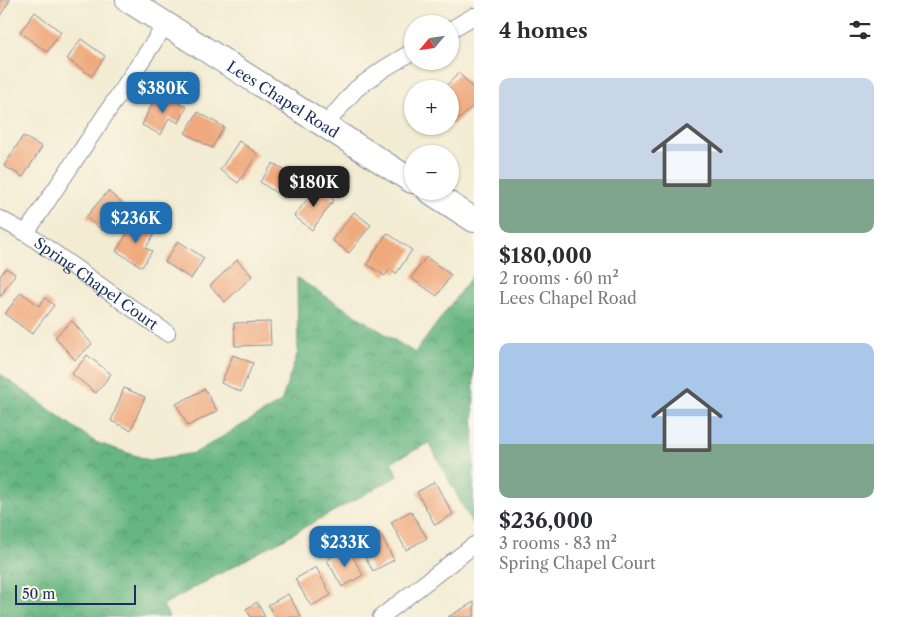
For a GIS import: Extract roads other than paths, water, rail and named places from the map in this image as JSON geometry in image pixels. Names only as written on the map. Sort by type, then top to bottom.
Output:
[{"type":"main road","name":"Lees Chapel Road","points":[[128,0],[404,176]]},
{"type":"main road","points":[[443,200],[474,220]]},
{"type":"street","points":[[459,25],[474,16]]},
{"type":"street","name":"Spring Chapel Court","points":[[26,233],[166,24]]},
{"type":"street","points":[[325,125],[356,89],[404,57]]},
{"type":"street","name":"Spring Chapel Court","points":[[0,218],[26,233],[167,333]]},
{"type":"street","points":[[382,617],[474,545]]}]
